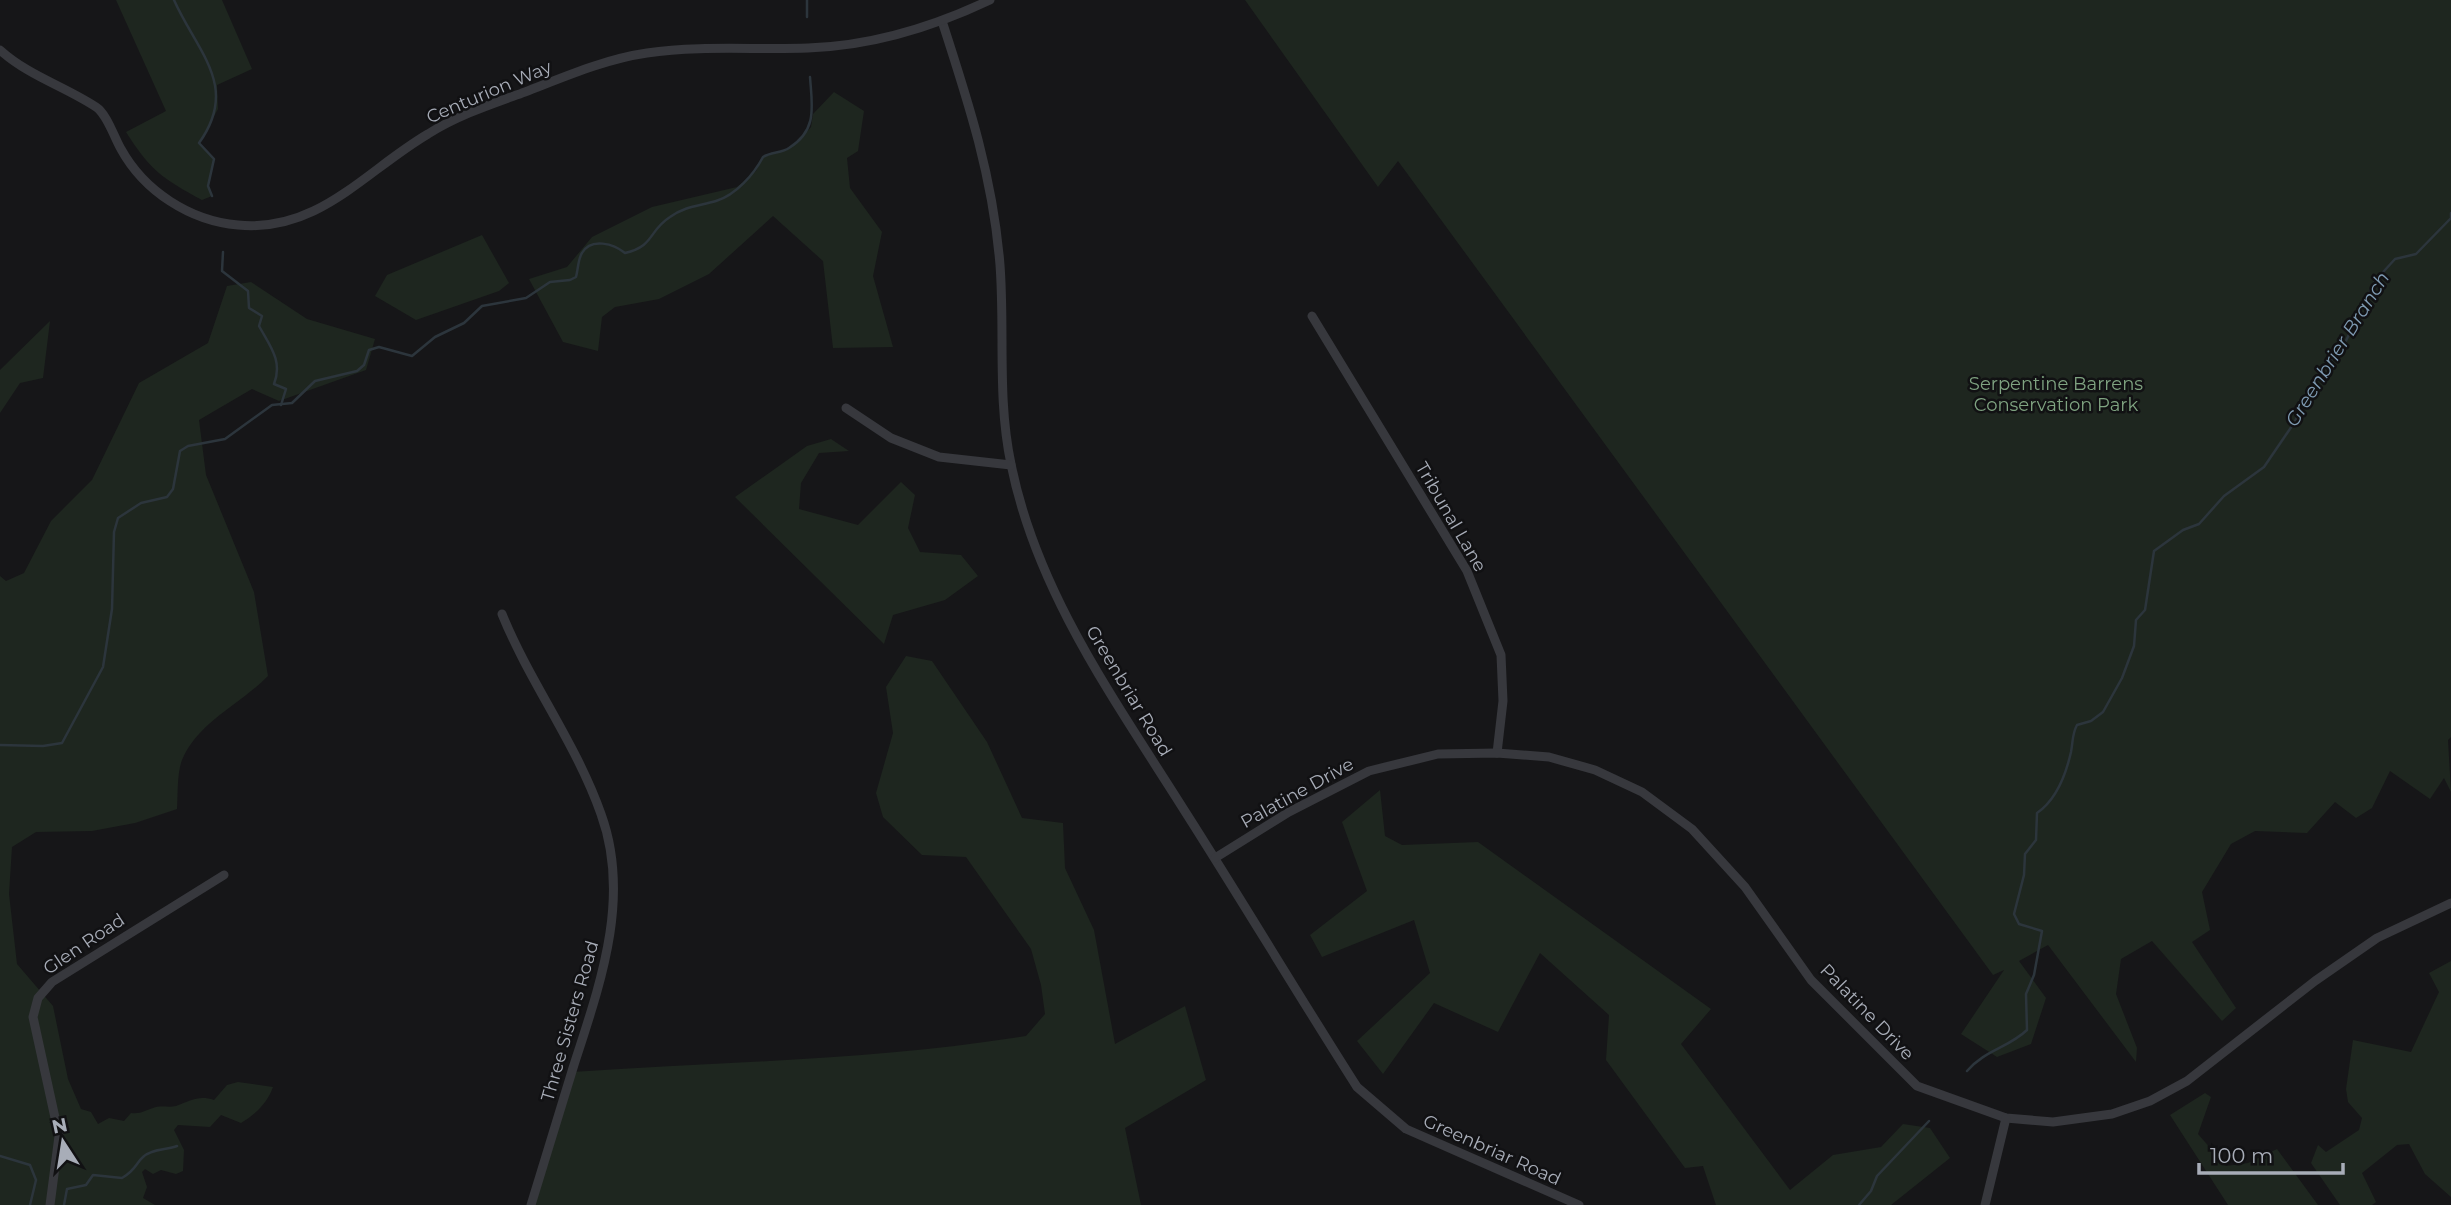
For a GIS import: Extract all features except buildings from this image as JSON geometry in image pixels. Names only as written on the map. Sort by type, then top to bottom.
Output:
[{"type":"street","name":"Centurion Way","points":[[0,50],[39,79],[98,108],[129,162],[159,194],[196,215],[218,222],[253,226],[289,221],[321,210],[432,131],[462,116],[597,65],[645,53],[679,50],[838,46],[870,41],[942,21],[990,0]]},
{"type":"street","name":"Greenbriar Road","points":[[942,21],[982,146],[991,190],[1000,269],[1003,408],[1011,465],[1051,588],[1099,675],[1357,1087],[1406,1129],[1579,1205]]},
{"type":"street","name":"Tribunal Lane","points":[[1312,316],[1467,571],[1501,655],[1503,701],[1497,753]]},
{"type":"street","points":[[846,408],[891,438],[939,457],[1011,465]]},
{"type":"street","name":"Three Sisters Road","points":[[502,614],[512,639],[581,762],[595,797],[603,818],[614,903],[603,973],[531,1205]]},
{"type":"street","name":"Palatine Drive","points":[[1215,858],[1289,812],[1368,771],[1449,752],[1549,757],[1595,770],[1642,792],[1692,829],[1745,887],[1811,980],[1917,1086],[2006,1118],[2053,1122],[2112,1114],[2150,1101],[2187,1081],[2315,981],[2377,938],[2451,903]]},
{"type":"street","name":"Glen Road","points":[[50,1205],[59,1136],[33,1017],[38,998],[66,971],[224,875]]},
{"type":"street","points":[[1985,1205],[2006,1118]]},
{"type":"green space","points":[[116,0],[222,0],[252,69],[217,85],[218,109],[199,143],[214,159],[208,186],[212,196],[202,200],[167,179],[150,165],[126,132],[166,111]]},
{"type":"green space","name":"Serpentine Barrens Conservation Park","points":[[1245,0],[2451,0],[2451,737],[2448,740],[2451,792],[2444,778],[2430,799],[2390,771],[2372,808],[2356,818],[2335,802],[2307,833],[2255,831],[2231,844],[2202,892],[2210,930],[2192,942],[2236,1008],[2222,1021],[2152,941],[2121,959],[2116,994],[2137,1048],[2136,1062],[2048,945],[2019,961],[2046,998],[2031,1044],[1997,1057],[1961,1034],[2004,970],[1993,975],[1398,161],[1378,187]]},
{"type":"green space","points":[[834,92],[864,111],[858,151],[847,158],[850,188],[882,232],[873,276],[893,347],[833,348],[823,261],[773,216],[709,274],[659,299],[615,307],[602,317],[598,351],[563,342],[529,279],[567,267],[592,237],[652,207],[737,187],[756,171],[763,157],[787,150],[798,141],[811,127],[813,114]]},
{"type":"green space","points":[[482,235],[509,283],[499,291],[416,320],[375,296],[387,275]]},
{"type":"green space","points":[[251,282],[307,319],[375,339],[366,370],[279,401],[252,389],[199,420],[206,475],[254,592],[268,676],[209,724],[189,747],[179,771],[177,809],[135,823],[92,831],[36,832],[12,847],[9,894],[17,964],[53,1006],[68,1079],[81,1109],[91,1112],[98,1124],[109,1118],[124,1121],[131,1113],[176,1106],[199,1098],[214,1100],[227,1085],[238,1082],[273,1087],[260,1108],[241,1123],[221,1115],[210,1127],[178,1125],[174,1130],[184,1150],[183,1171],[176,1174],[161,1170],[153,1174],[145,1169],[142,1172],[147,1187],[143,1198],[155,1205],[0,1205],[0,576],[6,581],[24,573],[51,521],[92,480],[139,383],[208,343],[227,286]]},
{"type":"green space","points":[[50,321],[43,378],[20,383],[0,413],[0,370]]},
{"type":"green space","points":[[831,439],[849,451],[819,453],[801,483],[799,509],[858,525],[901,482],[915,495],[908,528],[920,552],[961,555],[978,576],[945,600],[893,615],[884,644],[735,497],[807,446]]},
{"type":"green space","points":[[906,656],[932,661],[987,742],[1022,818],[1063,823],[1065,868],[1094,930],[1115,1044],[1185,1006],[1206,1080],[1125,1128],[1141,1205],[531,1205],[572,1072],[857,1055],[970,1044],[1026,1036],[1045,1014],[1041,985],[1031,949],[966,857],[922,855],[883,817],[876,793],[893,733],[886,687]]},
{"type":"green space","points":[[1380,790],[1385,836],[1402,845],[1478,842],[1711,1009],[1681,1044],[1790,1190],[1833,1155],[1881,1147],[1903,1124],[1930,1128],[1950,1158],[1891,1205],[1716,1205],[1703,1166],[1685,1168],[1606,1060],[1609,1015],[1540,953],[1498,1032],[1434,1003],[1383,1074],[1357,1041],[1430,973],[1414,920],[1322,957],[1310,935],[1367,891],[1342,822]]},
{"type":"green space","points":[[2451,961],[2451,1197],[2425,1174],[2409,1144],[2397,1145],[2362,1173],[2376,1202],[2372,1205],[2340,1205],[2311,1163],[2318,1145],[2326,1152],[2359,1130],[2362,1118],[2348,1102],[2346,1089],[2353,1040],[2411,1052],[2439,992],[2429,973]]},
{"type":"green space","points":[[2205,1093],[2211,1097],[2198,1134],[2226,1166],[2248,1163],[2277,1149],[2318,1205],[2228,1205],[2170,1115]]},
{"type":"waterway","points":[[174,0],[203,53],[215,86],[216,104],[211,123],[199,143],[214,159],[208,186],[212,196]]},
{"type":"waterway","points":[[807,0],[807,17]]},
{"type":"waterway","points":[[0,745],[43,746],[62,743],[103,667],[112,609],[114,532],[118,518],[141,503],[167,497],[173,489],[180,451],[188,446],[225,439],[272,405],[292,403],[315,381],[357,371],[364,365],[369,350],[379,347],[412,356],[435,337],[464,323],[482,306],[526,298],[550,282],[576,277],[581,255],[591,245],[609,245],[625,253],[635,250],[647,242],[663,222],[676,213],[731,194],[749,177],[763,157],[786,150],[805,133],[811,117],[810,77]]},
{"type":"waterway","name":"Greenbrier Branch","points":[[1967,1071],[1981,1058],[2027,1030],[2026,994],[2034,975],[2042,931],[2019,924],[2014,914],[2024,875],[2025,854],[2036,840],[2037,813],[2050,801],[2063,778],[2077,725],[2091,721],[2103,712],[2122,678],[2134,646],[2136,620],[2145,610],[2154,551],[2183,530],[2199,524],[2224,496],[2264,467],[2294,423],[2322,369],[2342,349],[2375,281],[2395,259],[2416,254],[2451,218],[2451,213]]},
{"type":"waterway","points":[[223,252],[222,271],[248,291],[249,308],[262,316],[259,326],[276,361],[274,384],[286,389],[281,405]]},
{"type":"waterway","name":"Greenbrier Branch","points":[[1859,1205],[1871,1191],[1877,1176],[1929,1121]]},
{"type":"waterway","points":[[64,1205],[67,1189],[86,1185],[93,1175],[122,1178],[146,1154],[177,1146]]},
{"type":"waterway","points":[[0,1156],[30,1165],[36,1180],[30,1205]]}]
